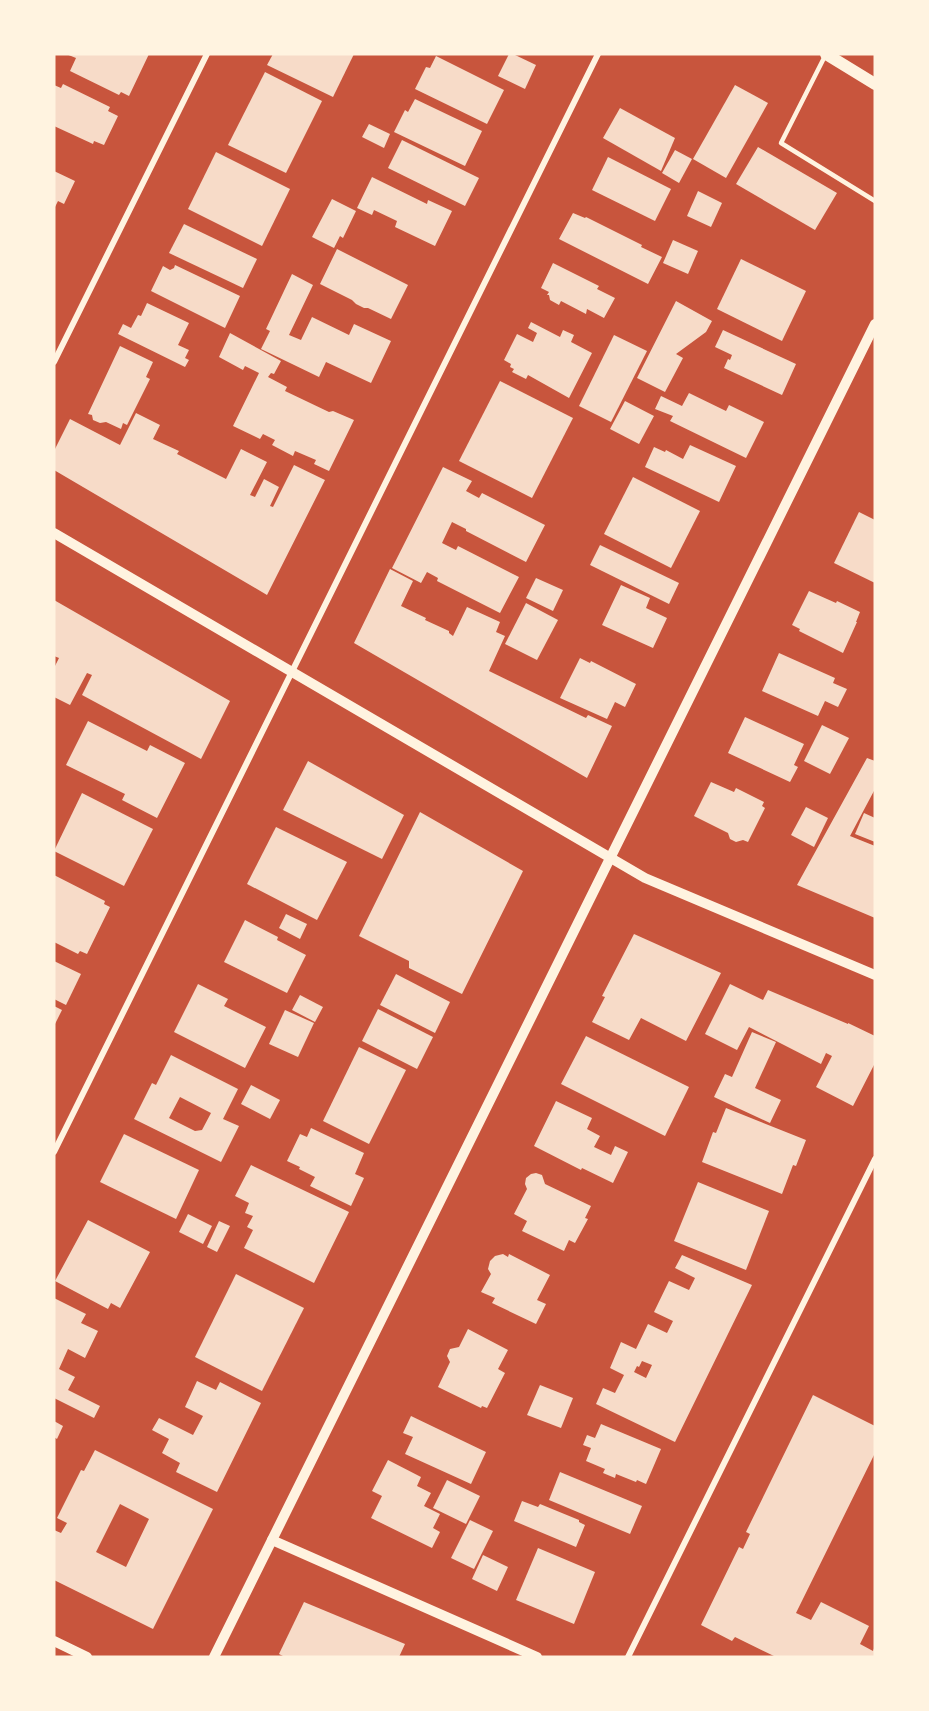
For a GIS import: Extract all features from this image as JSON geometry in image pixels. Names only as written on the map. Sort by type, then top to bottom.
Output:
[{"type":"main road","points":[[826,54],[875,84]]},
{"type":"street","points":[[54,362],[207,54]]},
{"type":"street","points":[[54,1152],[598,54]]},
{"type":"street","points":[[214,1657],[875,324]]},
{"type":"street","points":[[54,533],[645,878],[875,975]]},
{"type":"street","points":[[628,1657],[875,1159]]},
{"type":"street","points":[[272,1540],[537,1657]]},
{"type":"street","points":[[54,1641],[87,1657]]},
{"type":"lane","points":[[826,54],[781,144],[875,201]]},
{"type":"building","points":[[66,54],[149,54],[129,96],[121,92],[119,95],[70,71],[76,58]]},
{"type":"building","points":[[273,54],[354,54],[333,97],[267,65]]},
{"type":"building","points":[[509,54],[536,65],[525,89],[498,76]]},
{"type":"building","points":[[436,56],[504,90],[487,124],[415,89],[426,67],[430,68]]},
{"type":"building","points":[[265,72],[322,101],[286,173],[228,145]]},
{"type":"building","points":[[63,84],[110,107],[108,111],[118,116],[104,145],[94,141],[93,144],[54,126],[54,85],[61,88]]},
{"type":"building","points":[[735,85],[768,103],[726,178],[693,159]]},
{"type":"building","points":[[415,99],[482,131],[465,166],[394,132],[405,110],[408,112]]},
{"type":"building","points":[[620,108],[675,138],[661,171],[603,138]]},
{"type":"building","points":[[369,124],[390,134],[384,148],[362,137]]},
{"type":"building","points":[[402,140],[479,178],[465,206],[388,168]]},
{"type":"building","points":[[758,147],[837,193],[815,230],[736,184]]},
{"type":"building","points":[[675,150],[692,159],[679,183],[662,173]]},
{"type":"building","points":[[216,152],[290,189],[262,246],[188,209]]},
{"type":"building","points":[[608,157],[671,189],[655,221],[592,190]]},
{"type":"building","points":[[54,171],[75,181],[64,204],[58,201],[54,209]]},
{"type":"building","points":[[372,177],[427,204],[428,200],[452,211],[435,246],[395,227],[397,221],[374,210],[372,215],[357,208]]},
{"type":"building","points":[[698,191],[722,203],[711,227],[687,216]]},
{"type":"building","points":[[332,199],[356,211],[343,238],[340,236],[334,248],[312,237]]},
{"type":"building","points":[[573,213],[586,217],[662,257],[648,284],[559,239]]},
{"type":"building","points":[[184,224],[257,259],[243,288],[169,253]]},
{"type":"building","points":[[673,240],[698,251],[688,274],[663,263]]},
{"type":"building","points":[[337,249],[408,285],[391,319],[364,308],[320,284]]},
{"type":"building","points":[[741,259],[806,291],[782,341],[717,309]]},
{"type":"building","points":[[553,263],[599,286],[597,289],[615,298],[604,318],[587,309],[586,314],[561,301],[559,305],[550,300],[547,295],[549,292],[541,288]]},
{"type":"building","points":[[175,265],[240,296],[225,328],[151,291],[163,266],[170,270]]},
{"type":"building","points":[[292,274],[313,285],[289,335],[301,340],[312,317],[349,335],[354,324],[391,341],[371,383],[326,362],[319,377],[261,349],[270,331],[266,329]]},
{"type":"building","points":[[676,301],[712,321],[706,332],[676,354],[683,358],[665,392],[637,378]]},
{"type":"building","points":[[147,303],[189,323],[178,345],[189,350],[185,358],[189,360],[185,367],[118,334],[123,324],[131,328],[138,315],[141,316]]},
{"type":"building","points":[[531,322],[560,337],[563,330],[574,335],[571,342],[592,353],[569,398],[528,375],[526,379],[512,372],[514,369],[510,367],[511,364],[504,360],[517,334],[533,342],[537,333],[528,328]]},
{"type":"building","points":[[723,330],[796,364],[782,395],[724,368],[732,355],[715,347]]},
{"type":"building","points":[[230,333],[281,361],[274,374],[271,373],[268,377],[287,387],[285,391],[329,412],[333,411],[354,420],[329,471],[314,464],[316,460],[295,451],[293,456],[272,445],[275,440],[263,434],[260,439],[233,426],[259,373],[245,366],[243,370],[219,357]]},
{"type":"building","points":[[614,335],[647,351],[611,422],[579,406]]},
{"type":"building","points":[[120,346],[153,362],[146,377],[150,379],[127,425],[123,423],[121,429],[106,422],[100,423],[93,420],[92,415],[88,414]]},
{"type":"building","points":[[500,381],[573,418],[532,498],[459,461]]},
{"type":"building","points":[[689,393],[726,411],[729,405],[764,422],[746,458],[670,421],[673,416],[655,409],[661,396],[682,406]]},
{"type":"building","points":[[625,401],[654,416],[639,444],[610,429]]},
{"type":"building","points":[[136,413],[160,425],[153,439],[179,451],[177,454],[226,479],[241,449],[267,462],[250,495],[255,497],[264,479],[279,487],[270,506],[273,507],[294,465],[325,480],[267,595],[54,470],[54,451],[70,419],[120,445]]},
{"type":"building","points":[[690,445],[736,466],[719,502],[645,467],[654,447],[665,452],[666,450],[683,459]]},
{"type":"building","points":[[443,467],[472,481],[466,491],[479,498],[482,493],[545,525],[526,562],[452,522],[442,543],[456,550],[458,546],[519,577],[500,613],[437,581],[438,578],[427,572],[421,583],[392,568]]},
{"type":"building","points":[[633,477],[700,511],[671,568],[604,534]]},
{"type":"building","points":[[859,512],[875,520],[875,583],[834,563]]},
{"type":"building","points":[[600,545],[679,583],[669,604],[590,565]]},
{"type":"building","points":[[390,569],[413,581],[401,606],[449,631],[453,636],[467,607],[500,622],[496,632],[505,636],[489,671],[586,718],[588,715],[612,726],[587,778],[354,643]]},
{"type":"building","points":[[536,578],[563,590],[553,611],[526,598]]},
{"type":"building","points":[[621,585],[650,598],[646,608],[667,618],[653,648],[602,625]]},
{"type":"building","points":[[809,591],[860,612],[843,653],[799,631],[800,629],[792,625]]},
{"type":"building","points":[[54,600],[230,701],[201,759],[82,695],[92,675],[87,673],[70,705],[54,697],[54,668],[59,658],[54,656]]},
{"type":"building","points":[[526,603],[558,620],[537,660],[505,644]]},
{"type":"building","points":[[779,653],[835,678],[833,683],[847,689],[838,707],[825,701],[818,716],[762,691]]},
{"type":"building","points":[[580,658],[590,663],[591,661],[636,684],[625,707],[615,702],[607,719],[560,698]]},
{"type":"building","points":[[745,717],[804,744],[794,765],[798,767],[790,782],[728,753]]},
{"type":"building","points":[[88,721],[147,751],[150,745],[185,763],[157,818],[122,800],[125,794],[66,765]]},
{"type":"building","points":[[822,725],[849,738],[830,774],[804,761]]},
{"type":"building","points":[[867,758],[875,761],[875,789],[850,836],[875,846],[875,918],[797,885]]},
{"type":"building","points":[[308,761],[404,815],[382,859],[283,810]]},
{"type":"building","points":[[711,782],[734,792],[736,788],[764,802],[762,806],[765,808],[748,842],[743,840],[736,842],[730,839],[728,833],[694,816]]},
{"type":"building","points":[[82,793],[153,829],[124,886],[54,851]]},
{"type":"building","points":[[806,807],[828,818],[814,847],[791,835]]},
{"type":"building","points":[[420,812],[523,871],[462,994],[409,968],[409,961],[359,936]]},
{"type":"building","points":[[864,813],[875,818],[875,842],[855,834]]},
{"type":"building","points":[[276,827],[347,862],[317,920],[247,884]]},
{"type":"building","points":[[54,875],[105,901],[104,904],[110,907],[87,954],[80,951],[78,954],[54,942]]},
{"type":"building","points":[[286,914],[307,924],[300,939],[279,928]]},
{"type":"building","points":[[245,920],[306,955],[287,993],[224,962]]},
{"type":"building","points":[[634,934],[721,973],[686,1041],[641,1018],[629,1040],[592,1022],[605,997],[602,996]]},
{"type":"building","points":[[54,961],[81,974],[66,1005],[54,999]]},
{"type":"building","points":[[396,974],[450,1002],[435,1033],[380,1005]]},
{"type":"building","points":[[198,984],[228,999],[224,1006],[266,1027],[245,1068],[174,1032]]},
{"type":"building","points":[[730,984],[763,1000],[768,990],[875,1036],[875,1063],[853,1106],[816,1087],[832,1056],[826,1053],[821,1064],[749,1027],[737,1050],[705,1034]]},
{"type":"building","points":[[300,995],[323,1007],[315,1022],[292,1010]]},
{"type":"building","points":[[54,1006],[62,1010],[54,1026]]},
{"type":"building","points":[[378,1009],[433,1037],[417,1069],[362,1041]]},
{"type":"building","points":[[285,1010],[314,1023],[298,1057],[269,1044]]},
{"type":"building","points":[[752,1032],[776,1042],[755,1088],[781,1100],[770,1123],[714,1097],[725,1074],[732,1077]]},
{"type":"building","points":[[586,1036],[689,1087],[665,1136],[561,1084]]},
{"type":"building","points":[[359,1047],[406,1070],[369,1144],[323,1121]]},
{"type":"building","points":[[171,1055],[238,1089],[223,1119],[239,1126],[221,1162],[134,1119],[152,1083],[156,1085]],"holes":[[[180,1097],[211,1113],[202,1130],[195,1131],[169,1118]]]},
{"type":"building","points":[[251,1085],[280,1100],[270,1119],[241,1104]]},
{"type":"building","points":[[556,1101],[592,1118],[587,1129],[600,1136],[594,1147],[611,1155],[615,1146],[628,1152],[613,1183],[534,1146]]},
{"type":"building","points":[[726,1108],[806,1140],[782,1194],[702,1162],[713,1132],[716,1133]]},
{"type":"building","points":[[311,1128],[364,1153],[355,1174],[364,1178],[351,1206],[310,1186],[315,1177],[287,1161],[300,1134],[307,1137]]},
{"type":"building","points":[[124,1134],[199,1170],[176,1219],[100,1182]]},
{"type":"building","points":[[251,1165],[349,1212],[314,1283],[244,1248],[253,1230],[247,1227],[253,1216],[245,1213],[249,1203],[235,1196]]},
{"type":"building","points":[[536,1173],[542,1175],[545,1184],[591,1206],[585,1218],[588,1219],[575,1243],[569,1240],[564,1251],[522,1231],[527,1221],[514,1214],[527,1189],[526,1178]]},
{"type":"building","points":[[698,1182],[769,1211],[746,1270],[674,1241]]},
{"type":"building","points":[[188,1214],[212,1226],[203,1244],[179,1232]]},
{"type":"building","points":[[88,1220],[150,1252],[120,1308],[111,1303],[108,1309],[55,1281]]},
{"type":"building","points":[[219,1221],[230,1226],[217,1252],[207,1247]]},
{"type":"building","points":[[503,1254],[508,1257],[509,1254],[550,1275],[537,1300],[546,1304],[536,1324],[492,1303],[495,1298],[481,1292],[491,1274],[488,1269],[490,1261],[495,1256]]},
{"type":"building","points":[[682,1255],[752,1285],[675,1442],[596,1404],[603,1388],[615,1393],[624,1375],[610,1368],[621,1342],[636,1349],[648,1324],[667,1333],[673,1321],[654,1312],[669,1281],[689,1290],[695,1278],[675,1268]],"holes":[[[642,1361],[652,1365],[646,1378],[634,1372]]]},
{"type":"building","points":[[236,1274],[304,1308],[262,1391],[195,1357]]},
{"type":"building","points":[[54,1298],[86,1314],[81,1323],[98,1331],[85,1358],[68,1349],[59,1369],[75,1377],[68,1390],[100,1406],[94,1418],[54,1398]]},
{"type":"building","points":[[468,1329],[508,1350],[498,1369],[505,1373],[487,1408],[482,1406],[481,1408],[438,1387],[450,1362],[447,1356],[450,1349],[459,1347]]},
{"type":"building","points":[[197,1381],[216,1390],[220,1382],[261,1403],[217,1492],[176,1472],[180,1463],[162,1453],[169,1439],[152,1430],[159,1418],[193,1435],[203,1416],[185,1407]]},
{"type":"building","points":[[540,1385],[573,1398],[561,1428],[527,1415]]},
{"type":"building","points":[[813,1395],[875,1426],[875,1453],[796,1613],[811,1620],[821,1602],[869,1626],[860,1644],[873,1651],[875,1646],[875,1657],[776,1657],[735,1637],[732,1641],[701,1625],[739,1547],[743,1549],[750,1534],[746,1532]]},
{"type":"building","points":[[411,1416],[486,1452],[471,1484],[405,1454],[413,1437],[403,1433]]},
{"type":"building","points":[[54,1421],[63,1426],[57,1439],[54,1437]]},
{"type":"building","points":[[601,1424],[661,1449],[646,1484],[616,1474],[615,1478],[603,1473],[605,1469],[586,1461],[591,1448],[583,1445],[587,1435],[595,1438]]},
{"type":"building","points":[[95,1450],[213,1509],[153,1629],[54,1580],[54,1530],[61,1533],[67,1523],[57,1518],[81,1470],[84,1471]],"holes":[[[120,1504],[149,1519],[126,1567],[96,1552]]]},
{"type":"building","points":[[388,1460],[421,1477],[417,1486],[431,1493],[424,1506],[440,1514],[433,1528],[440,1532],[432,1548],[371,1518],[382,1496],[372,1491]]},
{"type":"building","points":[[560,1472],[642,1506],[630,1534],[549,1500]]},
{"type":"building","points":[[447,1480],[480,1496],[466,1524],[433,1508]]},
{"type":"building","points":[[522,1501],[538,1507],[540,1504],[579,1520],[585,1525],[576,1547],[514,1521]]},
{"type":"building","points":[[470,1520],[493,1531],[474,1569],[451,1558]]},
{"type":"building","points":[[538,1548],[595,1572],[574,1624],[516,1600]]},
{"type":"building","points":[[483,1555],[508,1567],[497,1591],[472,1579]]},
{"type":"building","points":[[304,1602],[405,1644],[399,1657],[285,1657],[279,1654]]}]
